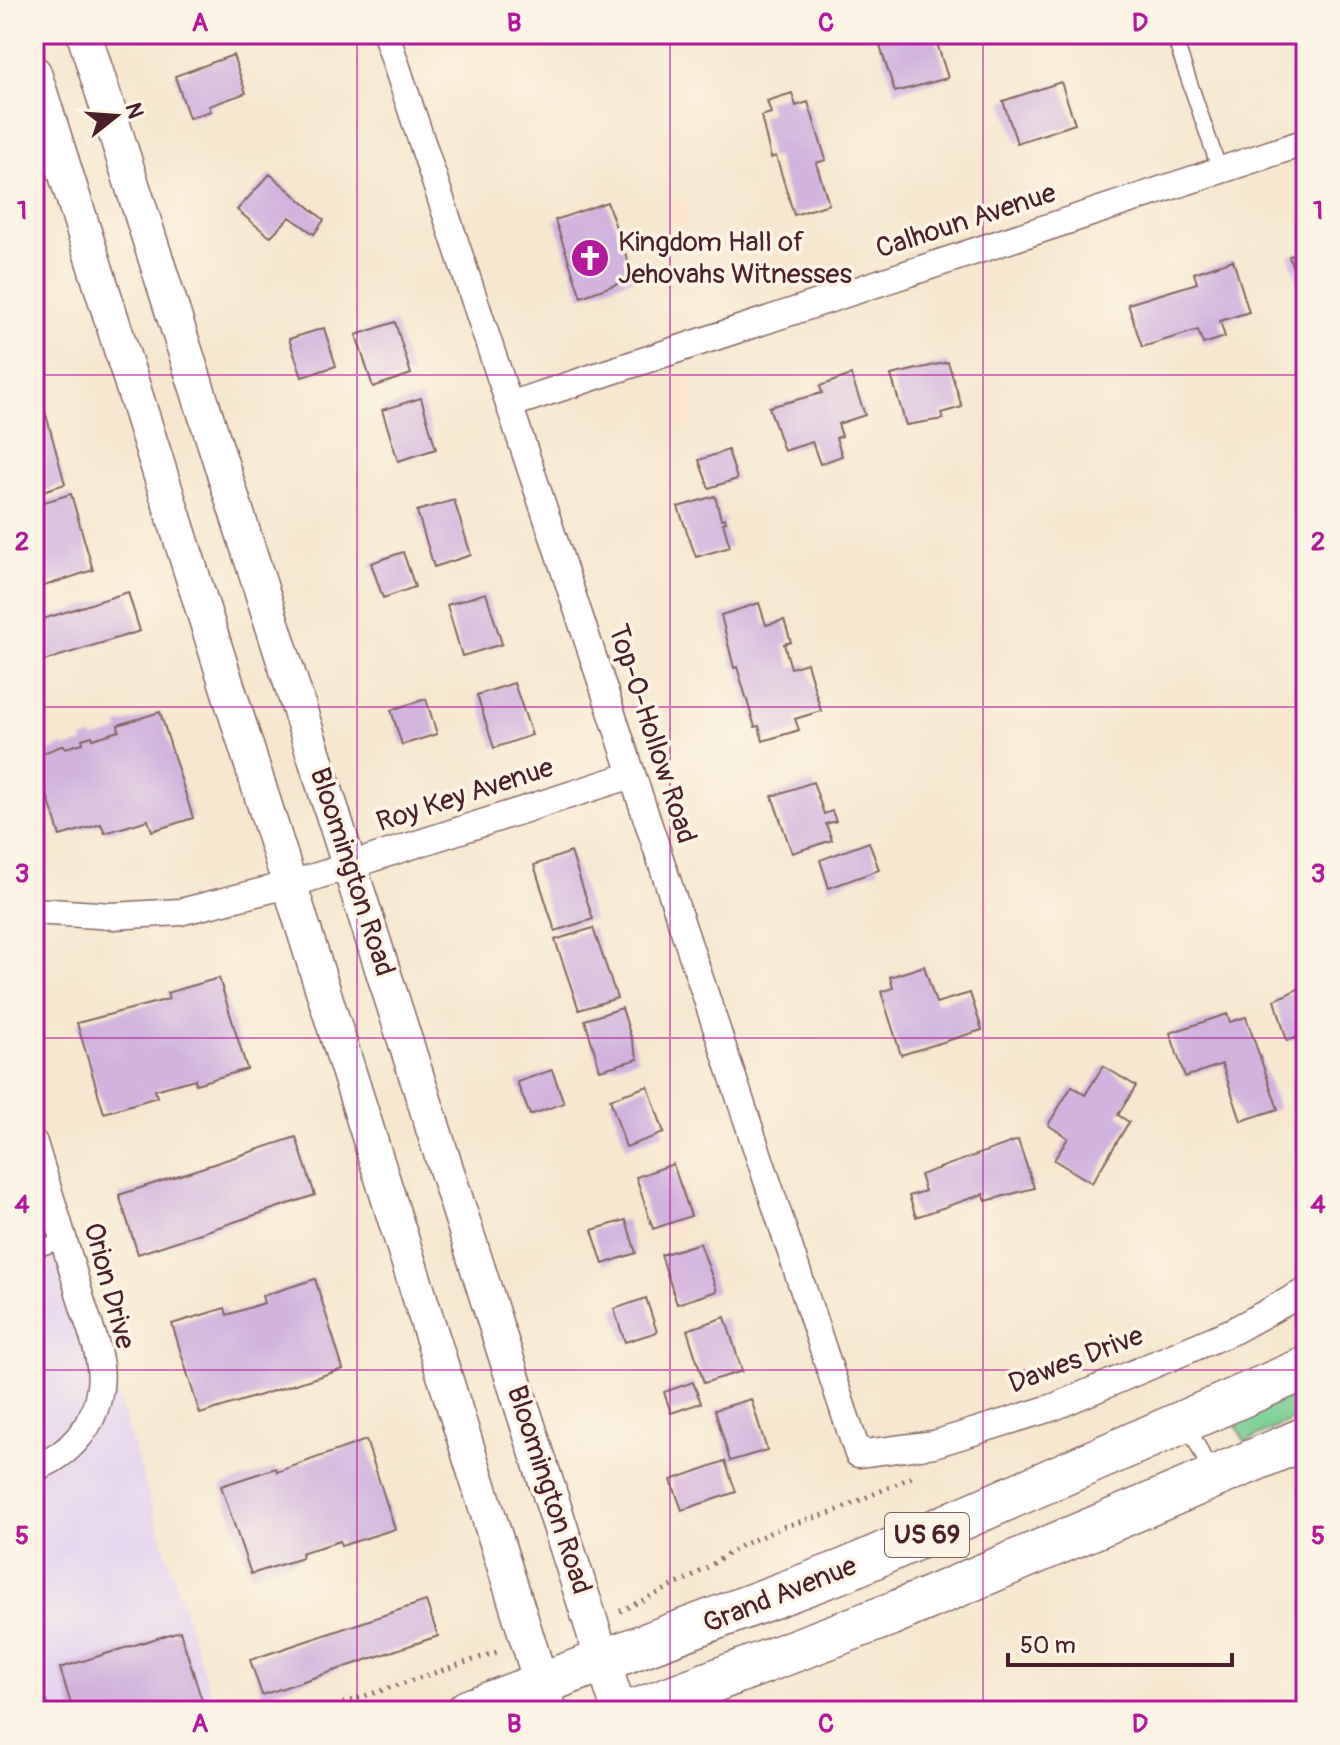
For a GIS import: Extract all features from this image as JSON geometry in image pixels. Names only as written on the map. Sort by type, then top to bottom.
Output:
[{"type":"main road","name":"Grand Avenue","points":[[468,1711],[546,1698],[604,1661],[845,1570],[1306,1368]]},
{"type":"main road","name":"Grand Avenue","points":[[634,1711],[889,1615],[1306,1438]]},
{"type":"street","name":"Bloomington Road","points":[[84,34],[619,1711]]},
{"type":"street","name":"Top-O-Hollow Road","points":[[386,34],[858,1454]]},
{"type":"street","points":[[34,73],[546,1698]]},
{"type":"street","name":"Calhoun Avenue","points":[[509,405],[1306,142]]},
{"type":"street","name":"Roy Key Avenue","points":[[34,911],[113,916],[180,912],[292,884],[632,775]]},
{"type":"street","name":"Orion Drive","points":[[34,1143],[96,1348],[101,1385],[93,1417],[74,1444],[47,1463],[34,1468]]},
{"type":"street","name":"Dawes Drive","points":[[858,1454],[934,1444],[1054,1407],[1235,1330],[1306,1291]]},
{"type":"lane","points":[[1173,34],[1220,171]]},
{"type":"lane","points":[[34,1250],[64,1241]]},
{"type":"lane","points":[[1186,1421],[1213,1476]]},
{"type":"lane","points":[[34,1687],[42,1711]]},
{"type":"path","points":[[320,1711],[502,1650]]},
{"type":"shaded area","points":[[34,1130],[216,1711],[34,1711]]},
{"type":"green space","points":[[1306,1387],[1306,1414],[1245,1442],[1233,1419]]},
{"type":"building","points":[[886,34],[934,34],[948,78],[895,92],[877,37]]},
{"type":"building","points":[[233,55],[246,93],[209,106],[211,111],[189,118],[175,76]]},
{"type":"building","points":[[1061,82],[1075,124],[1017,143],[1003,101]]},
{"type":"building","points":[[792,93],[796,106],[808,102],[826,160],[816,163],[829,204],[794,215],[776,156],[771,158],[761,116],[771,113],[767,101]]},
{"type":"building","points":[[270,174],[324,220],[314,234],[290,217],[270,237],[237,210]]},
{"type":"building","points":[[607,202],[634,278],[581,297],[555,220]]},
{"type":"building","points":[[1306,250],[1306,294],[1302,296],[1289,256]]},
{"type":"building","points":[[1233,260],[1249,312],[1220,321],[1225,337],[1203,344],[1198,330],[1142,347],[1128,304],[1197,283],[1194,273]]},
{"type":"building","points":[[395,322],[411,374],[373,387],[356,335]]},
{"type":"building","points":[[324,328],[336,366],[302,377],[289,339]]},
{"type":"building","points":[[948,362],[962,407],[941,413],[943,419],[906,425],[891,375]]},
{"type":"building","points":[[851,375],[865,415],[838,424],[842,436],[836,438],[842,456],[820,464],[812,442],[784,451],[769,407],[822,393],[820,386]]},
{"type":"building","points":[[421,398],[436,449],[398,461],[382,410]]},
{"type":"building","points":[[44,407],[65,484],[34,494],[34,410]]},
{"type":"building","points":[[728,450],[737,479],[709,488],[699,460]]},
{"type":"building","points":[[71,494],[93,570],[35,589],[34,505]]},
{"type":"building","points":[[715,496],[721,519],[725,518],[726,522],[723,523],[730,547],[696,557],[678,507]]},
{"type":"building","points":[[454,500],[471,555],[434,567],[417,511]]},
{"type":"building","points":[[403,552],[415,587],[383,598],[371,563]]},
{"type":"building","points":[[128,592],[140,631],[34,664],[34,622]]},
{"type":"building","points":[[486,593],[502,644],[462,656],[447,605]]},
{"type":"building","points":[[759,603],[766,625],[784,620],[791,642],[784,644],[791,668],[807,663],[821,711],[795,719],[799,730],[763,741],[759,726],[755,727],[737,667],[734,668],[721,615]]},
{"type":"building","points":[[514,683],[532,735],[494,748],[477,695]]},
{"type":"building","points":[[426,699],[437,734],[402,745],[391,710]]},
{"type":"building","points":[[160,712],[193,818],[152,831],[148,820],[105,833],[101,824],[60,836],[35,756],[64,745],[65,748],[83,743],[82,739],[92,736],[93,739],[119,731],[118,725]]},
{"type":"building","points":[[813,782],[824,814],[832,811],[836,821],[826,824],[832,840],[792,853],[772,796]]},
{"type":"building","points":[[869,842],[879,870],[829,888],[820,860]]},
{"type":"building","points":[[571,852],[593,919],[555,931],[534,865]]},
{"type":"building","points":[[593,928],[617,998],[579,1010],[555,940]]},
{"type":"building","points":[[924,966],[936,1003],[970,993],[982,1030],[901,1055],[881,992],[893,988],[890,977]]},
{"type":"building","points":[[219,978],[247,1069],[196,1084],[195,1079],[155,1090],[157,1097],[104,1113],[77,1023],[169,999],[167,993]]},
{"type":"building","points":[[1306,985],[1306,1034],[1287,1041],[1275,1000]]},
{"type":"building","points":[[622,1008],[638,1059],[600,1070],[585,1020]]},
{"type":"building","points":[[1227,1014],[1230,1022],[1246,1017],[1278,1109],[1241,1121],[1222,1064],[1185,1077],[1170,1033]]},
{"type":"building","points":[[1103,1066],[1136,1086],[1118,1115],[1129,1122],[1092,1183],[1054,1160],[1068,1138],[1048,1125],[1072,1086],[1085,1095]]},
{"type":"building","points":[[552,1070],[564,1103],[530,1115],[517,1082]]},
{"type":"building","points":[[648,1086],[664,1133],[626,1147],[610,1099]]},
{"type":"building","points":[[296,1137],[315,1195],[138,1254],[119,1195]]},
{"type":"building","points":[[1018,1140],[1034,1188],[986,1201],[983,1194],[916,1217],[909,1196],[925,1191],[920,1175]]},
{"type":"building","points":[[673,1164],[691,1216],[653,1229],[636,1177]]},
{"type":"building","points":[[626,1220],[636,1253],[603,1264],[592,1230]]},
{"type":"building","points":[[700,1243],[717,1291],[677,1304],[661,1255]]},
{"type":"building","points":[[315,1279],[343,1369],[200,1414],[172,1324],[225,1308],[227,1315],[264,1303],[262,1296]]},
{"type":"building","points":[[646,1298],[657,1332],[625,1342],[614,1309]]},
{"type":"building","points":[[725,1317],[742,1371],[704,1383],[687,1330]]},
{"type":"building","points":[[693,1382],[701,1403],[671,1413],[664,1392]]},
{"type":"building","points":[[751,1399],[767,1450],[730,1461],[715,1410]]},
{"type":"building","points":[[366,1440],[395,1529],[341,1546],[340,1541],[301,1553],[302,1558],[251,1574],[221,1486],[276,1468],[277,1472]]},
{"type":"building","points":[[725,1461],[736,1492],[682,1510],[671,1480]]},
{"type":"building","points":[[426,1601],[438,1636],[262,1695],[250,1660]]},
{"type":"building","points":[[180,1631],[204,1707],[191,1711],[73,1711],[60,1668]]},
{"type":"place","name":"Kingdom Hall of Jehovahs Witnesses","points":[[590,258]]}]
